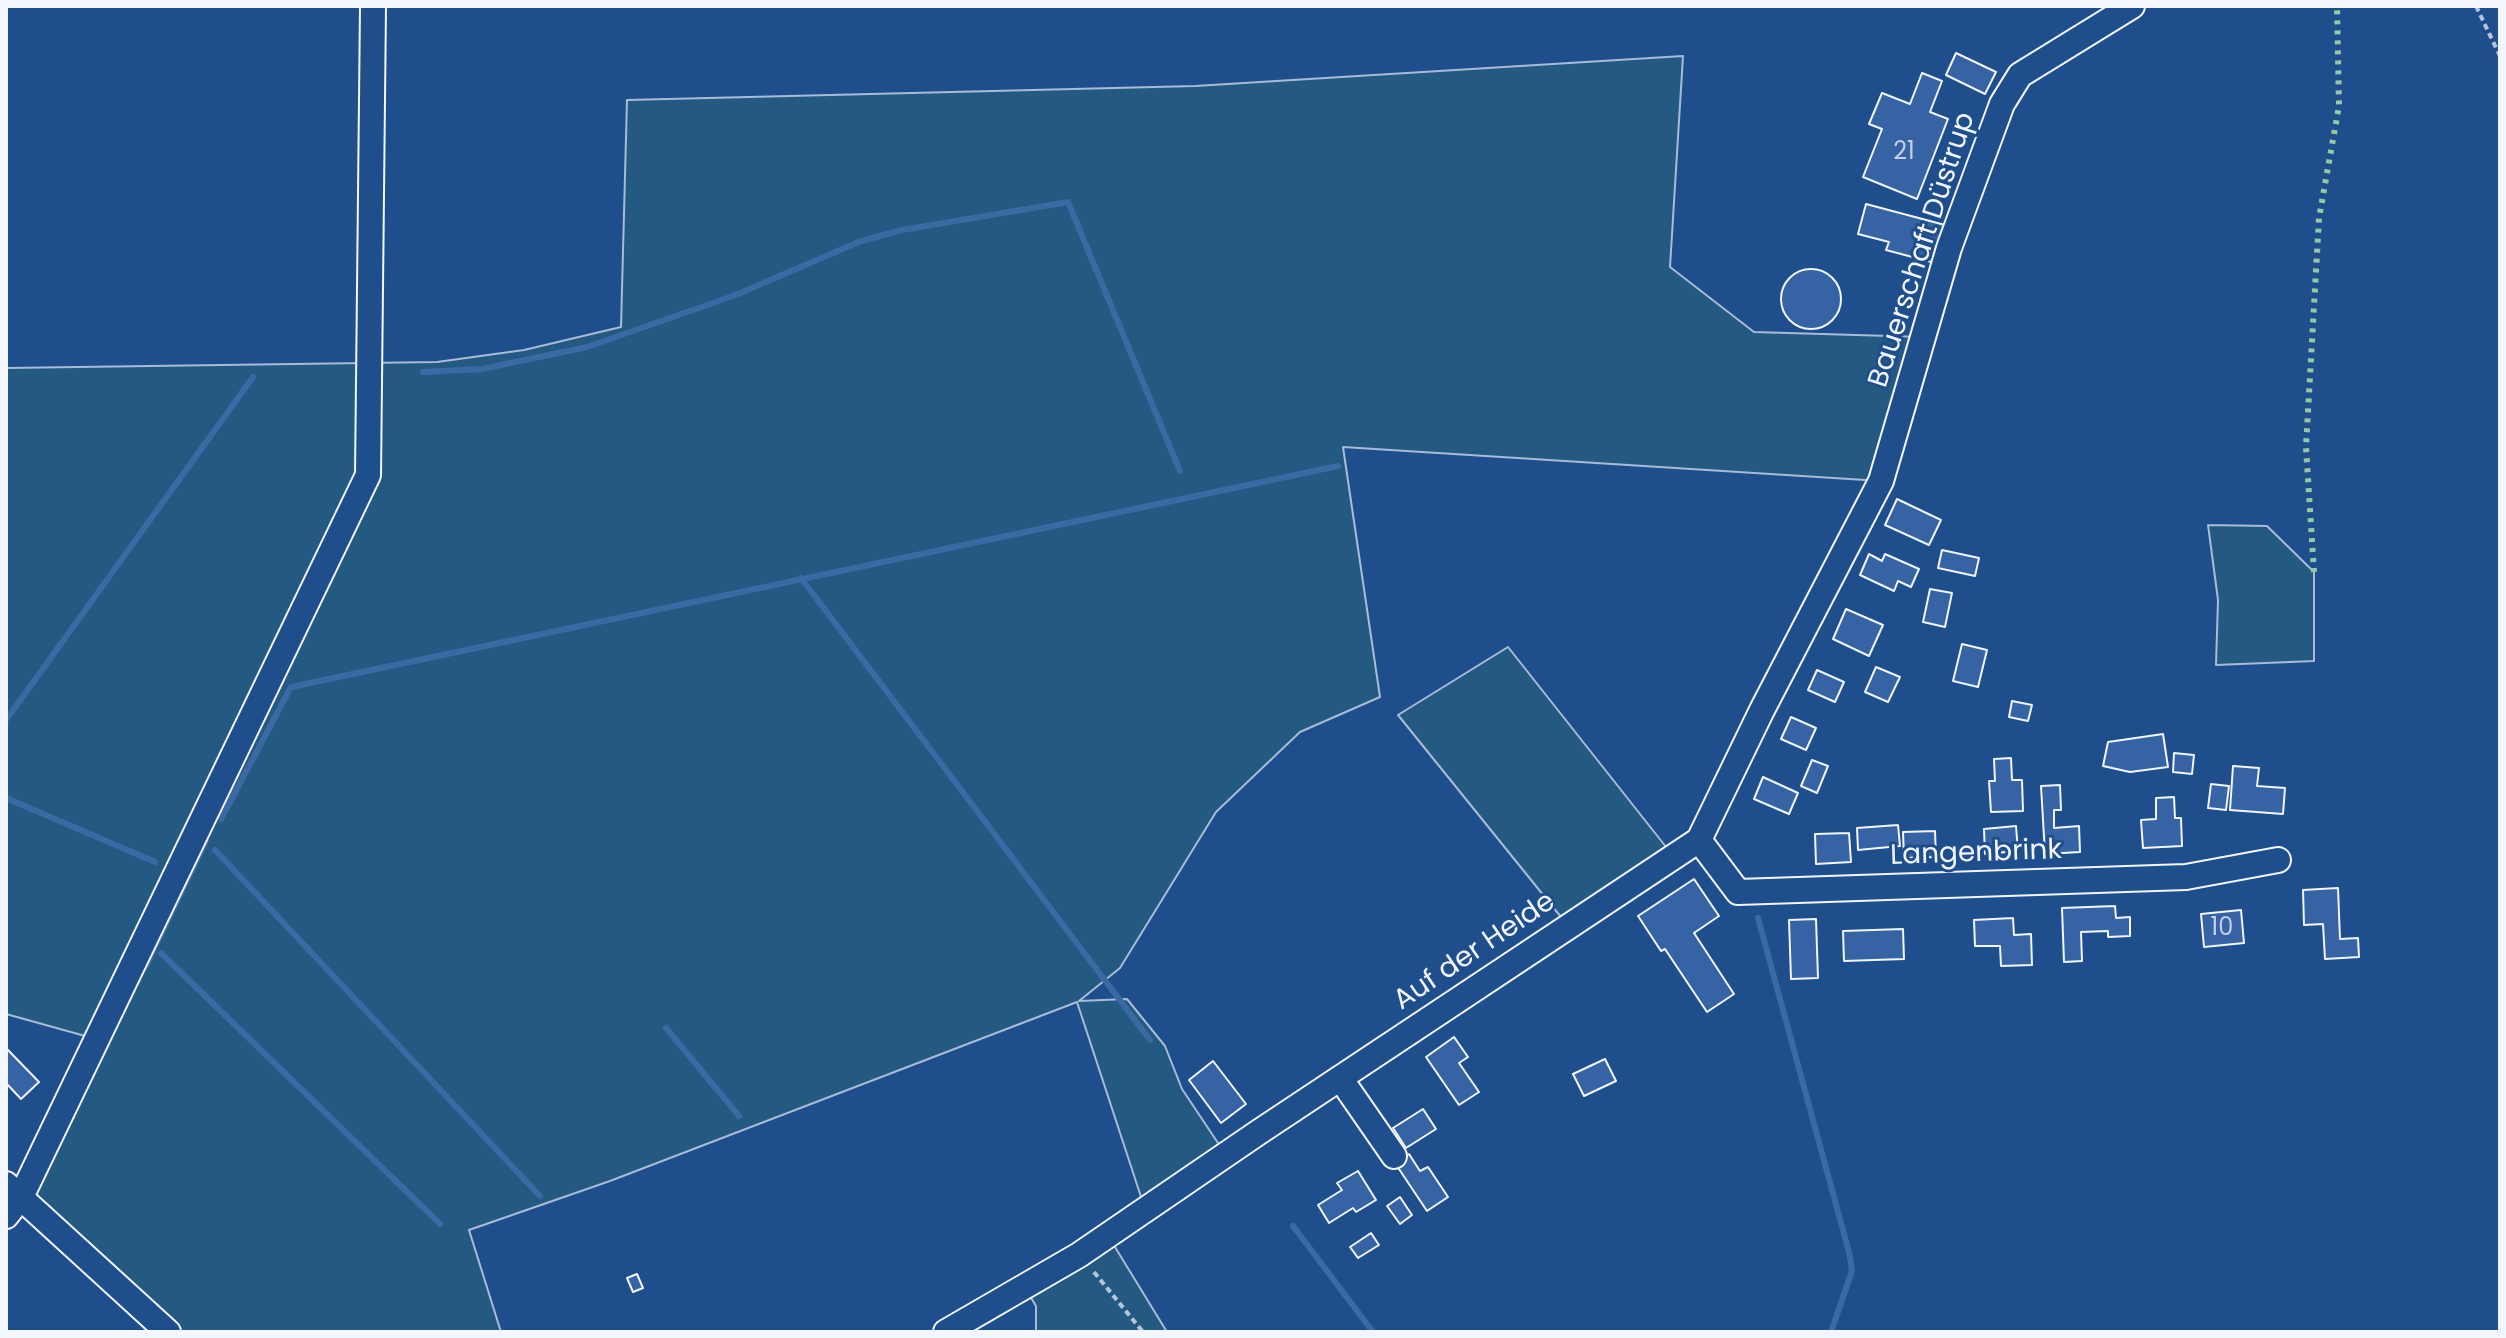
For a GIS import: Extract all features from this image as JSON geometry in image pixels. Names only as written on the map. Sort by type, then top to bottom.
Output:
[{"type":"street","points":[[168,1332],[11,1199],[368,475],[373,6]]},
{"type":"street","name":"Bauerschaft Düstrup","points":[[1699,840],[1762,710],[1881,481],[1949,248],[2002,104],[2020,75],[2132,6]]},
{"type":"street","name":"Langenbrink","points":[[1699,840],[1738,892],[2186,877],[2278,860]]},
{"type":"street","name":"Auf der Heide","points":[[946,1332],[1079,1255],[1699,840]]},
{"type":"street","points":[[1340,1078],[1394,1156]]},
{"type":"path","points":[[2476,6],[2500,56]]},
{"type":"path","points":[[1079,1255],[1143,1332]]},
{"type":"shaded area","points":[[1683,56],[1670,267],[1754,332],[1924,337],[1881,481],[1343,447],[1380,697],[1300,732],[1216,812],[1120,968],[1079,1001],[1127,999],[1165,1046],[1182,1089],[1226,1155],[1145,1209],[1077,1002],[610,1181],[469,1230],[501,1332],[168,1332],[21,1197],[96,1039],[6,1014],[6,368],[437,362],[524,350],[621,327],[627,100],[1195,86]]},
{"type":"shaded area","points":[[2208,525],[2267,526],[2314,572],[2314,661],[2216,665],[2218,600]]},
{"type":"shaded area","points":[[1508,647],[1674,857],[1569,927],[1398,715]]},
{"type":"shaded area","points":[[1107,1234],[1167,1332],[1036,1332],[1036,1306],[1024,1286]]},
{"type":"building","points":[[1956,53],[1996,72],[1985,94],[1946,75]]},
{"type":"building","points":[[1922,73],[1942,81],[1930,112],[1948,119],[1917,199],[1863,177],[1882,129],[1869,124],[1882,93],[1910,104]]},
{"type":"building","points":[[1866,204],[1945,225],[1935,263],[1886,250],[1889,242],[1858,234]]},
{"type":"building","points":[[1811,269],[1822,271],[1832,278],[1839,288],[1839,310],[1832,320],[1822,327],[1811,329],[1800,327],[1790,320],[1783,310],[1781,299],[1783,288],[1790,278],[1800,271]]},
{"type":"building","points":[[1897,499],[1941,520],[1929,545],[1885,525]]},
{"type":"building","points":[[1942,550],[1979,558],[1975,576],[1938,568]]},
{"type":"building","points":[[1869,554],[1882,561],[1885,554],[1919,569],[1911,587],[1898,581],[1894,591],[1860,575]]},
{"type":"building","points":[[1930,589],[1952,593],[1945,627],[1923,622]]},
{"type":"building","points":[[1846,609],[1883,625],[1869,656],[1833,639]]},
{"type":"building","points":[[1962,644],[1987,650],[1978,687],[1953,681]]},
{"type":"building","points":[[1876,667],[1900,677],[1888,702],[1865,692]]},
{"type":"building","points":[[1817,670],[1844,682],[1835,702],[1808,690]]},
{"type":"building","points":[[2012,701],[2032,705],[2028,721],[2009,717]]},
{"type":"building","points":[[1791,717],[1816,728],[1806,750],[1781,739]]},
{"type":"building","points":[[2163,734],[2168,767],[2130,772],[2103,766],[2108,742]]},
{"type":"building","points":[[2174,753],[2194,755],[2192,774],[2173,772]]},
{"type":"building","points":[[2011,758],[2012,780],[2022,780],[2023,811],[1991,812],[1989,781],[1995,781],[1994,759]]},
{"type":"building","points":[[1812,760],[1828,766],[1817,793],[1801,786]]},
{"type":"building","points":[[2233,766],[2259,768],[2257,786],[2285,788],[2283,814],[2230,810]]},
{"type":"building","points":[[1763,777],[1798,793],[1789,814],[1754,799]]},
{"type":"building","points":[[2211,784],[2229,786],[2226,810],[2208,808]]},
{"type":"building","points":[[2060,785],[2061,810],[2054,810],[2054,828],[2079,826],[2080,852],[2045,854],[2041,786]]},
{"type":"building","points":[[2174,797],[2175,818],[2181,818],[2182,846],[2143,848],[2141,820],[2156,819],[2156,798]]},
{"type":"building","points":[[1898,825],[1900,846],[1858,850],[1857,828]]},
{"type":"building","points":[[2016,826],[2018,851],[1985,854],[1984,829]]},
{"type":"building","points":[[1935,831],[1936,857],[1904,858],[1903,832]]},
{"type":"building","points":[[1849,833],[1851,862],[1816,864],[1815,834]]},
{"type":"building","points":[[1694,879],[1719,916],[1694,933],[1734,994],[1707,1012],[1665,949],[1661,951],[1638,916]]},
{"type":"building","points":[[2338,888],[2340,939],[2358,938],[2359,957],[2325,959],[2323,924],[2304,925],[2303,890]]},
{"type":"building","points":[[2115,906],[2116,918],[2130,917],[2130,936],[2108,937],[2108,931],[2081,932],[2082,961],[2064,962],[2062,908]]},
{"type":"building","points":[[2241,910],[2244,943],[2204,947],[2201,914]]},
{"type":"building","points":[[2013,918],[2014,935],[2031,934],[2032,965],[2001,966],[2000,946],[1975,946],[1974,920]]},
{"type":"building","points":[[1816,919],[1818,978],[1791,979],[1789,920]]},
{"type":"building","points":[[1903,929],[1904,959],[1844,961],[1843,931]]},
{"type":"building","points":[[1454,1037],[1468,1057],[1459,1063],[1479,1092],[1459,1105],[1426,1057]]},
{"type":"building","points":[[6,1048],[39,1082],[21,1099],[6,1083]]},
{"type":"building","points":[[1605,1059],[1616,1081],[1584,1096],[1573,1074]]},
{"type":"building","points":[[1213,1061],[1246,1104],[1221,1123],[1189,1080]]},
{"type":"building","points":[[1423,1109],[1436,1129],[1406,1148],[1393,1128]]},
{"type":"building","points":[[1409,1154],[1420,1171],[1428,1167],[1448,1197],[1427,1211],[1395,1163]]},
{"type":"building","points":[[1358,1171],[1376,1200],[1356,1212],[1353,1208],[1329,1223],[1318,1205],[1342,1190],[1337,1183]]},
{"type":"building","points":[[1400,1197],[1412,1215],[1400,1224],[1387,1206]]},
{"type":"building","points":[[1371,1233],[1379,1245],[1358,1258],[1350,1247]]},
{"type":"building","points":[[637,1274],[643,1288],[633,1292],[627,1278]]},
{"type":"waterway","points":[[423,372],[482,369],[587,347],[733,296],[861,241],[902,230],[1068,202],[1180,471]]},
{"type":"waterway","points":[[6,720],[253,377]]},
{"type":"waterway","points":[[221,819],[291,687],[1338,466]]},
{"type":"waterway","points":[[801,578],[1150,1040]]},
{"type":"waterway","points":[[6,798],[155,862]]},
{"type":"waterway","points":[[146,966],[206,841]]},
{"type":"waterway","points":[[215,850],[540,1196]]},
{"type":"waterway","points":[[1758,918],[1850,1256],[1852,1271],[1831,1332]]},
{"type":"waterway","points":[[161,953],[440,1224]]},
{"type":"waterway","points":[[666,1028],[739,1116]]},
{"type":"waterway","points":[[1293,1226],[1373,1332]]},
{"type":"hedge","points":[[2314,572],[2306,447],[2319,218],[2339,106],[2337,6]]}]
